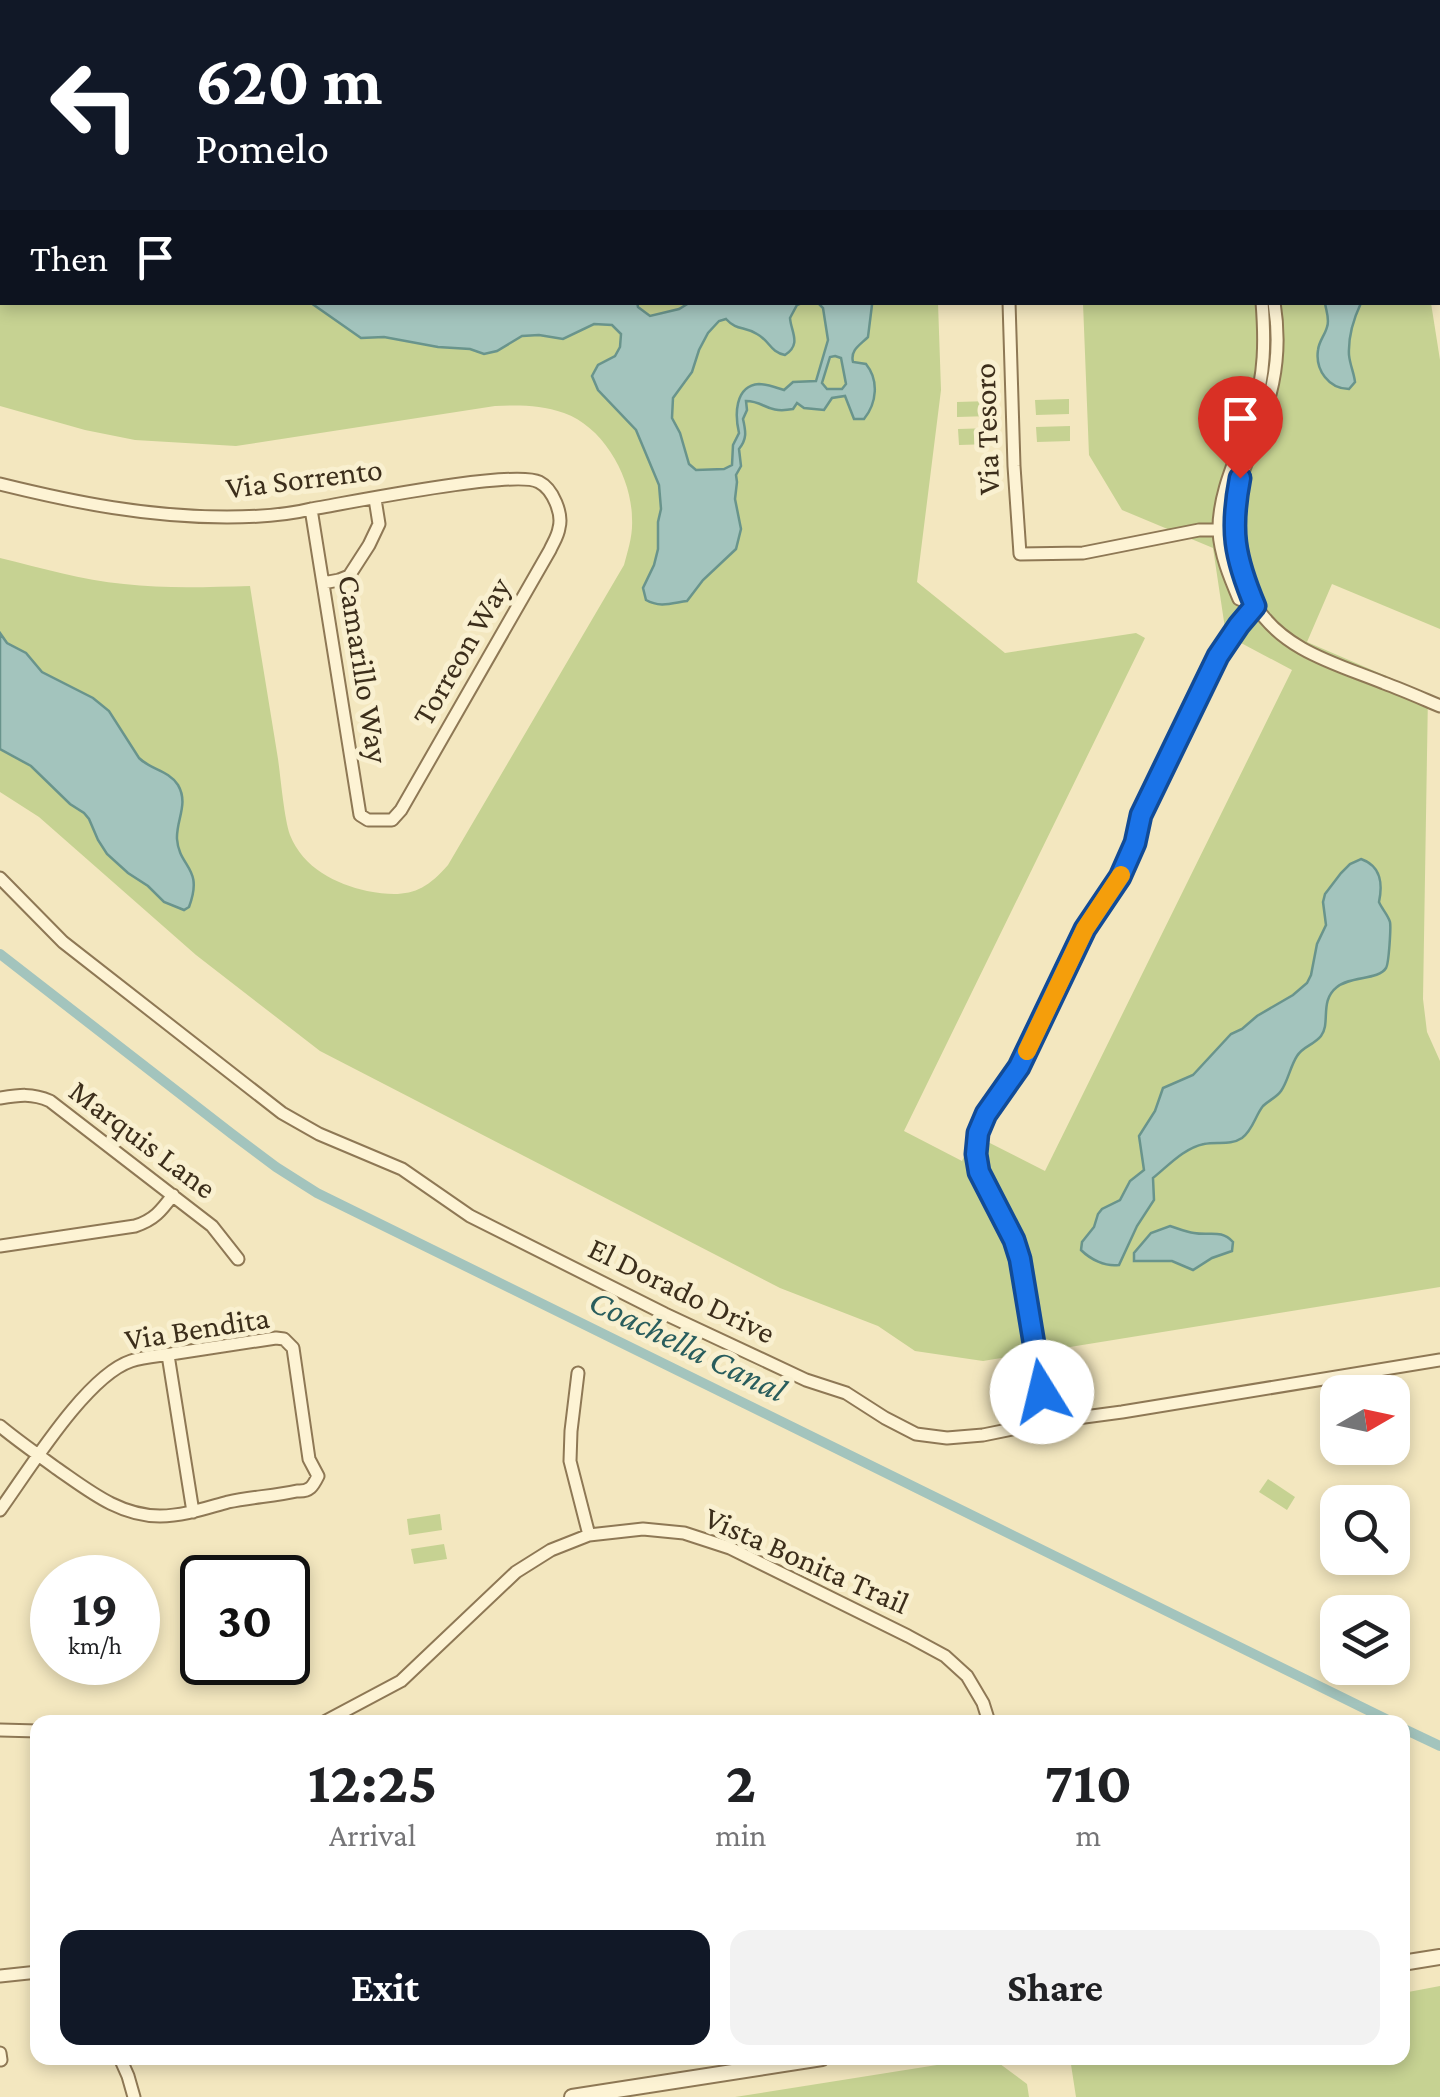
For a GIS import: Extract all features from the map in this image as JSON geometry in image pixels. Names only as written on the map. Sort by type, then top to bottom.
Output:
[{"type":"street","name":"Via Tesoro","points":[[1009,305],[1020,554],[1083,554],[1199,530],[1219,530]]},
{"type":"street","points":[[1255,606],[1239,598],[1219,530],[1230,476],[1255,407],[1262,372],[1262,305]]},
{"type":"street","points":[[1274,305],[1278,355],[1275,379],[1240,478],[1234,508],[1237,556],[1255,606],[1280,635],[1316,658],[1440,706]]},
{"type":"street","name":"Via Sorrento","points":[[0,484],[87,505],[172,516],[262,517],[512,478],[538,481],[552,494]]},
{"type":"street","name":"Torreon Way","points":[[381,821],[392,820],[401,810],[550,550],[561,526],[552,494]]},
{"type":"street","points":[[323,583],[349,576],[369,545],[378,524],[375,498]]},
{"type":"street","name":"Camarillo Way","points":[[311,510],[360,814],[368,820],[381,821]]},
{"type":"street","points":[[1219,530],[1234,530]]},
{"type":"street","points":[[1047,1422],[1020,1259],[979,1172],[978,1133],[986,1114],[1019,1067],[1085,929],[1120,877],[1135,843],[1141,815],[1218,656],[1255,606]]},
{"type":"street","name":"El Dorado Drive","points":[[0,878],[63,942],[282,1113],[319,1134],[402,1169],[470,1216],[718,1339],[806,1380],[846,1392],[916,1434],[947,1438],[983,1434],[1440,1360]]},
{"type":"street","name":"Marquis Lane","points":[[0,1098],[26,1094],[50,1101],[212,1226],[238,1259]]},
{"type":"street","points":[[0,1246],[149,1222],[172,1195]]},
{"type":"street","name":"Via Bendita","points":[[0,1510],[84,1395],[106,1374],[131,1360],[276,1338],[290,1343],[309,1459],[318,1476],[310,1490],[232,1501],[193,1512]]},
{"type":"street","points":[[0,1426],[98,1498],[121,1508],[159,1516],[193,1512],[168,1355]]},
{"type":"street","points":[[578,1374],[570,1461],[589,1535]]},
{"type":"street","name":"Vista Bonita Trail","points":[[337,1715],[401,1681],[516,1572],[552,1550],[589,1535],[643,1530],[684,1533],[730,1548],[908,1636],[945,1656],[966,1676],[987,1715]]},
{"type":"street","points":[[0,1730],[30,1731]]},
{"type":"street","points":[[1410,1962],[1440,1957]]},
{"type":"street","points":[[0,1976],[30,1973]]},
{"type":"street","points":[[123,2065],[134,2097]]},
{"type":"street","points":[[572,2097],[748,2065]]},
{"type":"green space","points":[[0,305],[938,305],[941,390],[917,582],[1005,653],[1136,633],[1145,638],[904,1131],[962,1161],[974,1135],[1045,1171],[1292,670],[1226,635],[1213,548],[1122,510],[1089,455],[1083,305],[1431,305],[1440,360],[1440,629],[1332,584],[1307,642],[1428,694],[1423,999],[1427,1032],[1440,1061],[1440,1287],[983,1361],[915,1351],[878,1326],[780,1288],[320,1051],[196,955],[39,817],[0,792],[0,558],[124,584],[250,586],[284,809],[296,847],[312,865],[344,884],[392,894],[412,892],[448,865],[624,565],[632,525],[631,503],[621,471],[592,430],[564,413],[538,407],[495,406],[236,446],[135,440],[0,406]]},
{"type":"green space","points":[[1069,399],[1069,414],[1036,415],[1035,400]]},
{"type":"green space","points":[[990,401],[991,416],[957,417],[957,402]]},
{"type":"green space","points":[[1070,426],[1070,441],[1037,442],[1036,427]]},
{"type":"green space","points":[[992,428],[992,444],[959,445],[958,429]]},
{"type":"green space","points":[[1268,1479],[1295,1497],[1287,1510],[1259,1492]]},
{"type":"green space","points":[[440,1514],[442,1530],[409,1535],[407,1519]]},
{"type":"green space","points":[[444,1544],[447,1559],[414,1564],[411,1549]]},
{"type":"green space","points":[[1440,1986],[1440,2097],[1076,2097],[1071,2065],[1410,2065],[1410,1992]]},
{"type":"green space","points":[[937,2065],[1001,2065],[1027,2084],[1029,2097],[735,2097]]},
{"type":"water","points":[[314,305],[638,305],[650,316],[686,305],[797,305],[790,318],[793,347],[785,355],[757,334],[726,319],[719,321],[708,333],[692,372],[673,398],[672,418],[689,464],[696,470],[724,469],[732,465],[733,445],[739,433],[738,403],[745,390],[759,384],[784,390],[793,382],[816,381],[828,340],[820,305],[872,305],[868,337],[852,358],[870,370],[875,384],[874,399],[864,419],[854,419],[845,396],[832,398],[824,410],[804,408],[797,403],[793,409],[777,410],[746,401],[745,435],[739,449],[741,466],[736,475],[735,499],[741,529],[736,549],[687,601],[656,604],[646,600],[643,588],[658,549],[659,485],[636,430],[598,390],[592,376],[598,365],[615,356],[620,347],[621,334],[612,325],[594,324],[563,339],[522,336],[484,354],[384,337],[361,338]],"holes":[[[830,357],[841,358],[846,384],[842,389],[827,389],[822,383]]]},
{"type":"water","points":[[1325,305],[1360,305],[1349,341],[1355,382],[1349,389],[1330,382],[1319,365],[1319,347],[1328,318]]},
{"type":"water","points":[[0,633],[7,643],[26,653],[42,672],[93,698],[109,711],[139,758],[178,785],[182,805],[177,839],[194,884],[189,907],[184,910],[164,902],[128,873],[107,854],[84,813],[31,766],[0,749]]},
{"type":"water","points":[[1361,859],[1373,866],[1379,876],[1379,902],[1390,922],[1386,968],[1337,987],[1328,999],[1321,1036],[1299,1053],[1281,1091],[1263,1106],[1246,1135],[1233,1142],[1190,1149],[1153,1178],[1154,1200],[1119,1265],[1103,1264],[1089,1256],[1081,1250],[1082,1242],[1098,1214],[1120,1200],[1130,1181],[1144,1170],[1139,1136],[1155,1111],[1163,1088],[1193,1075],[1231,1034],[1307,983],[1326,925],[1325,894],[1350,864]]},
{"type":"water","points":[[1170,1226],[1224,1236],[1233,1242],[1232,1251],[1193,1270],[1172,1261],[1134,1261],[1134,1253],[1151,1233]]},
{"type":"waterway","name":"Coachella Canal","points":[[0,954],[232,1134],[317,1193],[1378,1715]]},
{"type":"waterway","name":"Coachella Canal","points":[[1410,1732],[1440,1746]]},
{"type":"slow traffic","points":[[1027,1051],[1085,929],[1121,875]]},
{"type":"route","points":[[1042,1392],[1020,1259],[979,1172],[978,1133],[986,1114],[1019,1067],[1085,929],[1120,877],[1135,843],[1141,815],[1218,656],[1255,606],[1234,542],[1234,508],[1240,478]]}]
